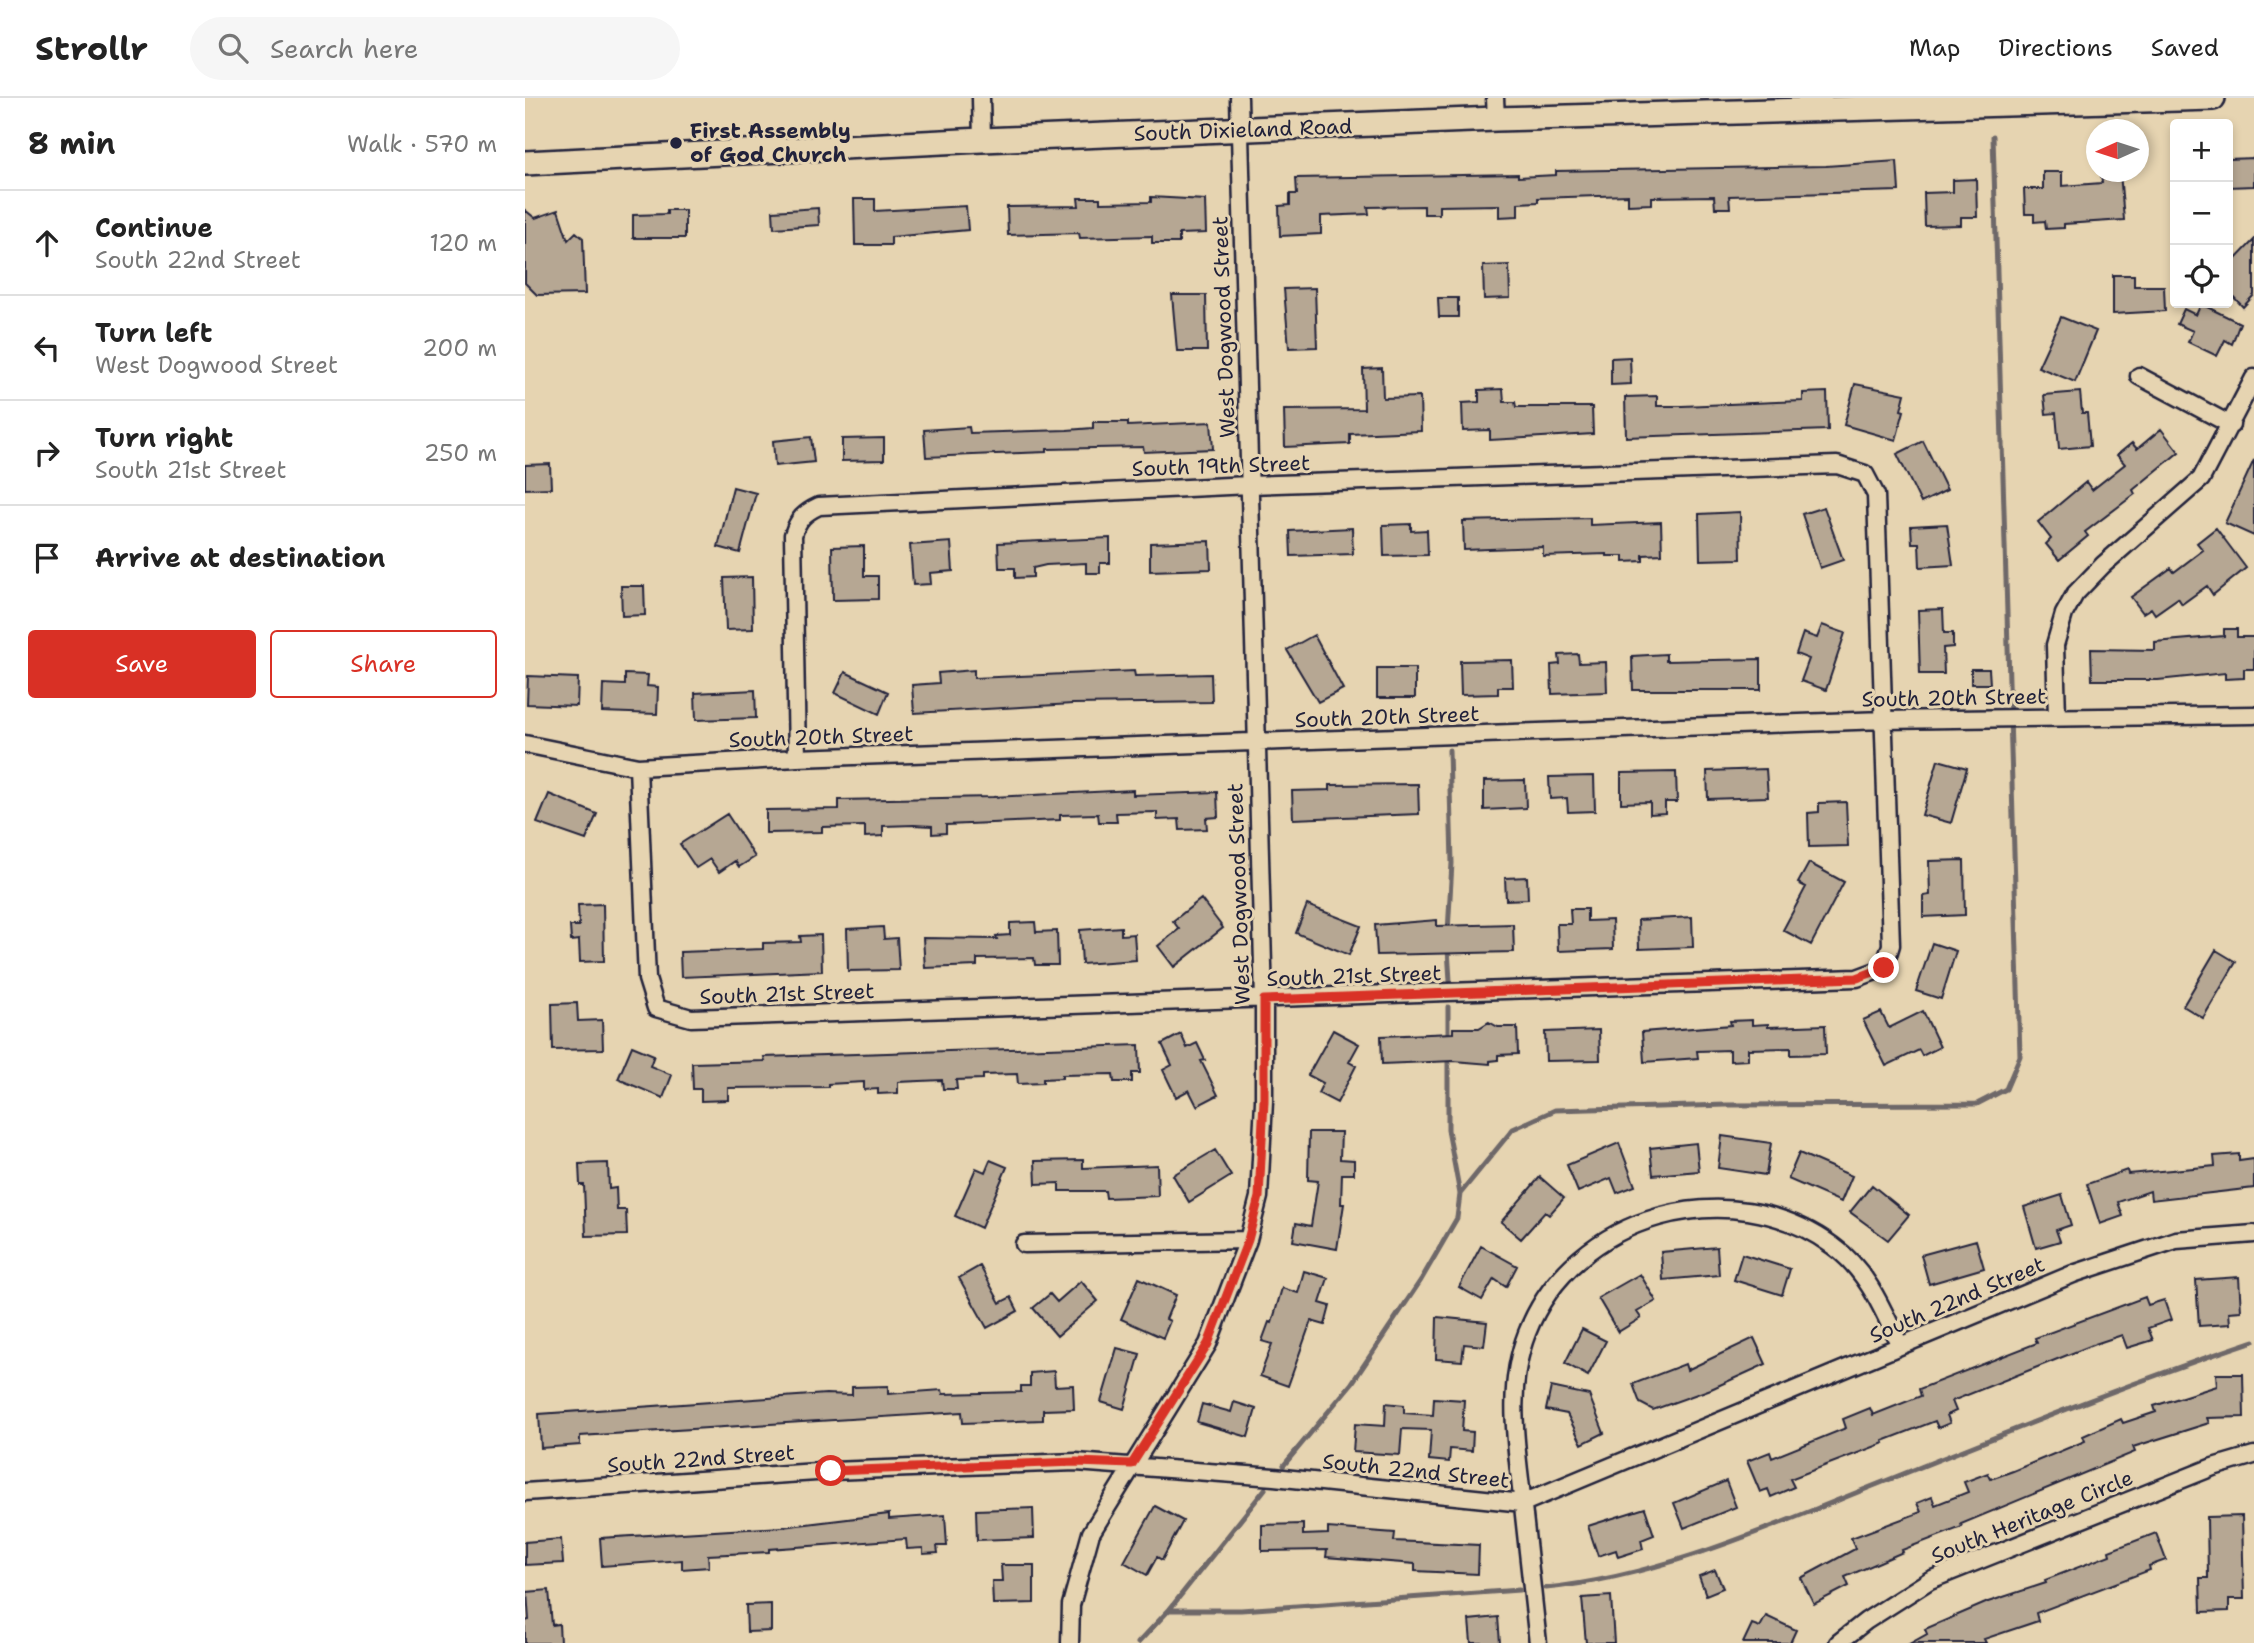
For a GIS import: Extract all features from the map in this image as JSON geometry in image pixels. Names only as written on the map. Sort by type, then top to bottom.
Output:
[{"type":"main road","name":"South Dixieland Road","points":[[525,163],[982,140],[1240,131],[1495,108],[2213,98]]},
{"type":"street","points":[[981,98],[982,140]]},
{"type":"street","name":"West Dogwood Street","points":[[1069,1643],[1071,1605],[1091,1533],[1208,1344],[1248,1240],[1259,1197],[1264,1101],[1264,1000],[1240,98]]},
{"type":"street","points":[[2139,376],[2231,425]]},
{"type":"street","points":[[2057,717],[2055,645],[2064,614],[2075,594],[2103,565],[2201,478],[2254,378]]},
{"type":"street","name":"South 19th Street","points":[[797,758],[793,535],[797,522],[805,512],[819,506],[1249,485],[1837,465],[1865,474],[1876,495],[1884,720]]},
{"type":"street","name":"South 20th Street","points":[[525,744],[638,767],[797,758],[1884,720],[2254,715]]},
{"type":"street","name":"South 21st Street","points":[[638,767],[647,979],[656,1008],[691,1018],[1857,978],[1884,968],[1891,945],[1884,720]]},
{"type":"street","points":[[1538,1643],[1515,1443],[1514,1390],[1527,1333],[1558,1279],[1597,1242],[1654,1216],[1695,1209],[1743,1210],[1785,1220],[1834,1246],[1870,1285],[1901,1346]]},
{"type":"street","name":"South 22nd Street","points":[[525,1492],[831,1471],[1076,1462],[1132,1464],[1523,1503],[2073,1274],[2176,1240],[2254,1234]]},
{"type":"street","points":[[1024,1244],[1248,1240]]},
{"type":"street","name":"South Heritage Circle","points":[[1838,1643],[1866,1620],[1930,1580],[2213,1467],[2254,1455]]},
{"type":"building","points":[[2254,158],[2254,186],[2233,187],[2233,159]]},
{"type":"building","points":[[1897,161],[1899,191],[1729,196],[1730,208],[1715,208],[1714,196],[1652,197],[1652,204],[1628,205],[1628,195],[1538,198],[1538,202],[1518,203],[1518,216],[1499,217],[1499,205],[1439,206],[1439,214],[1424,214],[1424,206],[1368,207],[1369,214],[1321,216],[1321,234],[1280,236],[1279,206],[1290,205],[1290,194],[1297,194],[1296,178],[1518,174],[1518,177],[1556,175],[1556,171],[1826,166]]},
{"type":"building","points":[[2043,172],[2062,172],[2062,186],[2121,182],[2124,220],[2064,224],[2064,228],[2046,229],[2045,221],[2034,222],[2034,214],[2025,214],[2024,189],[2043,189]]},
{"type":"building","points":[[1976,179],[1977,217],[1961,217],[1961,225],[1925,226],[1924,193],[1953,192],[1953,180]]},
{"type":"building","points":[[1151,197],[1205,200],[1206,233],[1179,234],[1179,243],[1152,243],[1152,236],[1080,238],[1079,233],[1008,235],[1007,207],[1079,206],[1078,198],[1100,198],[1100,203],[1151,202]]},
{"type":"building","points":[[854,199],[875,199],[875,211],[966,206],[968,230],[891,237],[891,245],[855,245]]},
{"type":"building","points":[[818,208],[819,225],[774,228],[773,211]]},
{"type":"building","points":[[525,210],[535,218],[558,210],[568,240],[576,232],[583,238],[585,294],[537,295],[525,283]]},
{"type":"building","points":[[667,210],[685,210],[685,238],[633,238],[633,215],[667,214]]},
{"type":"building","points":[[2254,240],[2254,295],[2243,307],[2233,296],[2233,262]]},
{"type":"building","points":[[1509,265],[1510,298],[1484,299],[1483,266]]},
{"type":"building","points":[[2113,275],[2134,275],[2134,286],[2164,286],[2165,311],[2113,314]]},
{"type":"building","points":[[1315,288],[1317,347],[1289,348],[1284,289]]},
{"type":"building","points":[[1172,295],[1206,295],[1207,351],[1177,351]]},
{"type":"building","points":[[1438,298],[1458,298],[1458,317],[1439,317]]},
{"type":"building","points":[[2199,308],[2209,308],[2240,323],[2232,344],[2225,340],[2217,356],[2188,342],[2193,331],[2177,324],[2184,309],[2196,315]]},
{"type":"building","points":[[2061,317],[2096,331],[2075,382],[2038,367]]},
{"type":"building","points":[[1630,357],[1631,384],[1611,385],[1611,358]]},
{"type":"building","points":[[1382,368],[1383,398],[1420,397],[1421,431],[1350,434],[1350,444],[1285,447],[1284,410],[1364,409],[1363,369]]},
{"type":"building","points":[[1855,384],[1905,394],[1901,410],[1904,411],[1896,440],[1844,425]]},
{"type":"building","points":[[1503,389],[1504,402],[1515,402],[1516,407],[1592,407],[1593,434],[1490,440],[1490,430],[1463,431],[1462,403],[1479,402],[1479,390]]},
{"type":"building","points":[[1827,392],[1828,430],[1626,437],[1625,397],[1657,396],[1657,406],[1682,406],[1803,401],[1803,393]]},
{"type":"building","points":[[2080,392],[2082,413],[2087,413],[2090,446],[2059,449],[2056,413],[2046,414],[2044,395]]},
{"type":"building","points":[[1093,422],[1128,422],[1128,426],[1211,422],[1213,449],[1144,452],[1143,447],[1047,449],[1047,452],[926,457],[924,430],[969,427],[970,433],[1067,430],[1093,428]]},
{"type":"building","points":[[2161,429],[2179,452],[2133,490],[2135,494],[2085,532],[2088,536],[2059,560],[2046,544],[2051,539],[2038,522],[2086,482],[2092,490],[2125,464],[2117,455],[2132,443],[2137,449]]},
{"type":"building","points":[[811,437],[814,462],[775,466],[773,441]]},
{"type":"building","points":[[884,438],[884,460],[842,461],[842,439]]},
{"type":"building","points":[[1923,441],[1947,490],[1921,503],[1897,454]]},
{"type":"building","points":[[2254,460],[2254,536],[2225,523]]},
{"type":"building","points":[[550,464],[551,488],[525,489],[525,465]]},
{"type":"building","points":[[733,487],[756,493],[740,553],[718,547]]},
{"type":"building","points":[[1824,507],[1843,560],[1820,568],[1802,514]]},
{"type":"building","points":[[1740,512],[1741,559],[1700,560],[1699,514]]},
{"type":"building","points":[[1590,518],[1590,525],[1661,522],[1662,554],[1643,555],[1643,561],[1624,562],[1624,556],[1607,554],[1543,556],[1543,547],[1464,550],[1463,521]]},
{"type":"building","points":[[1411,524],[1411,531],[1427,530],[1428,555],[1384,556],[1383,525]]},
{"type":"building","points":[[1947,524],[1953,565],[1920,567],[1919,543],[1912,543],[1911,526]]},
{"type":"building","points":[[1352,528],[1353,554],[1291,556],[1290,531]]},
{"type":"building","points":[[2216,528],[2246,568],[2213,595],[2207,586],[2182,604],[2178,598],[2155,614],[2151,608],[2143,613],[2131,597],[2171,568],[2174,572],[2203,550],[2197,543]]},
{"type":"building","points":[[1110,538],[1110,563],[1100,563],[1100,573],[1086,573],[1086,563],[1033,568],[1033,577],[1015,578],[1015,568],[999,568],[998,543]]},
{"type":"building","points":[[1210,541],[1211,569],[1150,571],[1150,543]]},
{"type":"building","points":[[951,542],[953,571],[930,573],[931,584],[913,585],[910,545]]},
{"type":"building","points":[[864,546],[864,576],[878,576],[878,599],[833,600],[832,547]]},
{"type":"building","points":[[752,577],[753,629],[726,630],[724,578]]},
{"type":"building","points":[[621,586],[644,586],[645,615],[622,616]]},
{"type":"building","points":[[1943,609],[1944,633],[1953,633],[1953,647],[1943,648],[1944,674],[1920,674],[1918,610]]},
{"type":"building","points":[[1822,625],[1845,633],[1826,690],[1801,681],[1809,659],[1796,654],[1803,633],[1817,638]]},
{"type":"building","points":[[2224,629],[2237,629],[2237,637],[2254,637],[2254,669],[2244,669],[2244,678],[2225,679],[2225,673],[2158,680],[2092,680],[2091,649],[2155,650],[2155,642],[2224,636]]},
{"type":"building","points":[[1314,635],[1343,689],[1318,702],[1287,650]]},
{"type":"building","points":[[1578,654],[1579,663],[1606,662],[1607,692],[1552,694],[1551,665],[1560,664],[1559,655]]},
{"type":"building","points":[[1666,654],[1666,661],[1761,659],[1761,690],[1633,690],[1632,656]]},
{"type":"building","points":[[1512,660],[1513,687],[1498,687],[1498,694],[1461,695],[1460,661]]},
{"type":"building","points":[[1377,668],[1415,668],[1415,698],[1377,698]]},
{"type":"building","points":[[1971,669],[1989,669],[1990,684],[1971,684]]},
{"type":"building","points":[[974,670],[974,678],[1134,671],[1135,676],[1211,674],[1212,702],[1073,704],[914,713],[912,685],[939,683],[938,673]]},
{"type":"building","points":[[845,672],[888,692],[879,714],[835,693]]},
{"type":"building","points":[[625,674],[648,675],[647,686],[658,687],[657,714],[602,712],[603,684],[625,685]]},
{"type":"building","points":[[528,676],[578,678],[577,706],[527,704]]},
{"type":"building","points":[[755,690],[756,718],[696,720],[695,693]]},
{"type":"building","points":[[1938,760],[1967,768],[1951,823],[1922,815]]},
{"type":"building","points":[[1766,769],[1768,797],[1708,799],[1707,771]]},
{"type":"building","points":[[1676,772],[1677,802],[1665,802],[1665,813],[1650,814],[1650,802],[1621,803],[1621,773]]},
{"type":"building","points":[[1594,776],[1595,811],[1568,812],[1567,798],[1550,799],[1549,777]]},
{"type":"building","points":[[1525,780],[1526,808],[1484,810],[1484,781]]},
{"type":"building","points":[[1418,784],[1419,814],[1293,819],[1292,791],[1330,790],[1330,785]]},
{"type":"building","points":[[1133,790],[1133,795],[1217,792],[1218,817],[1206,818],[1207,829],[1180,830],[1179,819],[1157,820],[1157,812],[1116,813],[1117,822],[1099,822],[1098,814],[1060,815],[1060,820],[946,825],[946,833],[932,834],[932,826],[914,825],[883,826],[883,836],[865,837],[865,826],[822,827],[822,832],[766,833],[766,810],[839,809],[839,800],[993,797]]},
{"type":"building","points":[[549,794],[597,814],[586,840],[537,823]]},
{"type":"building","points":[[1846,802],[1848,846],[1809,847],[1808,813],[1819,812],[1819,803]]},
{"type":"building","points":[[727,814],[755,857],[739,867],[735,861],[719,872],[710,859],[696,868],[680,844]]},
{"type":"building","points":[[1964,860],[1965,915],[1923,917],[1923,896],[1930,895],[1929,861]]},
{"type":"building","points":[[1809,863],[1844,882],[1811,945],[1783,930],[1806,887],[1798,883]]},
{"type":"building","points":[[1527,877],[1528,899],[1506,900],[1505,878]]},
{"type":"building","points":[[1201,899],[1223,928],[1174,967],[1158,946],[1179,929],[1173,921]]},
{"type":"building","points":[[603,904],[604,961],[580,962],[579,940],[571,941],[570,926],[579,926],[578,905]]},
{"type":"building","points":[[1307,905],[1361,926],[1349,955],[1296,933]]},
{"type":"building","points":[[1570,909],[1587,909],[1587,921],[1612,920],[1613,949],[1558,951],[1557,924],[1571,924]]},
{"type":"building","points":[[1692,917],[1693,947],[1639,949],[1638,920]]},
{"type":"building","points":[[1437,920],[1437,926],[1513,924],[1514,952],[1377,955],[1375,925]]},
{"type":"building","points":[[1035,922],[1036,932],[1057,931],[1058,965],[1035,965],[1034,958],[977,959],[977,966],[925,968],[923,938],[997,939],[996,936],[1010,935],[1010,923]]},
{"type":"building","points":[[883,927],[884,939],[897,938],[899,970],[848,971],[847,929]]},
{"type":"building","points":[[1121,927],[1121,935],[1134,934],[1136,960],[1082,964],[1080,930]]},
{"type":"building","points":[[821,935],[822,971],[681,977],[680,952],[763,949],[763,943],[801,942],[800,936]]},
{"type":"building","points":[[1932,943],[1956,951],[1941,999],[1916,991]]},
{"type":"building","points":[[2216,950],[2236,962],[2203,1018],[2183,1006]]},
{"type":"building","points":[[577,1003],[578,1021],[602,1020],[603,1049],[553,1050],[552,1004]]},
{"type":"building","points":[[1923,1011],[1940,1047],[1922,1056],[1919,1050],[1886,1066],[1863,1020],[1881,1012],[1889,1028]]},
{"type":"building","points":[[1752,1020],[1752,1025],[1768,1024],[1768,1027],[1825,1025],[1826,1054],[1791,1055],[1791,1048],[1748,1049],[1748,1060],[1730,1061],[1730,1050],[1697,1051],[1698,1058],[1644,1062],[1642,1032],[1731,1025],[1730,1021]]},
{"type":"building","points":[[1489,1022],[1498,1027],[1517,1027],[1518,1054],[1498,1055],[1498,1060],[1490,1061],[1490,1064],[1454,1061],[1382,1064],[1381,1036],[1453,1033],[1453,1028],[1479,1028]]},
{"type":"building","points":[[1333,1030],[1359,1044],[1349,1062],[1356,1066],[1337,1103],[1318,1093],[1323,1083],[1308,1075]]},
{"type":"building","points":[[1599,1030],[1600,1060],[1546,1061],[1545,1032]]},
{"type":"building","points":[[1181,1034],[1187,1048],[1197,1043],[1205,1060],[1201,1061],[1218,1095],[1197,1106],[1189,1090],[1176,1097],[1163,1070],[1172,1065],[1162,1044]]},
{"type":"building","points":[[1139,1045],[1140,1073],[1132,1073],[1132,1082],[1114,1082],[1113,1074],[1062,1075],[1062,1078],[1043,1079],[1043,1083],[1018,1084],[1017,1074],[983,1075],[983,1079],[956,1080],[957,1089],[943,1089],[942,1080],[898,1082],[898,1093],[878,1094],[878,1089],[864,1090],[864,1082],[828,1084],[828,1087],[728,1088],[728,1100],[701,1101],[701,1089],[693,1089],[692,1063],[765,1061],[764,1057]]},
{"type":"building","points":[[632,1046],[654,1055],[650,1066],[672,1075],[663,1098],[618,1079]]},
{"type":"building","points":[[1309,1132],[1341,1132],[1340,1159],[1354,1160],[1354,1174],[1342,1174],[1341,1204],[1344,1204],[1337,1249],[1293,1241],[1296,1223],[1311,1226],[1318,1181],[1308,1180]]},
{"type":"building","points":[[1722,1136],[1771,1143],[1766,1175],[1718,1168]]},
{"type":"building","points":[[1619,1143],[1635,1186],[1617,1193],[1611,1178],[1578,1192],[1567,1165]]},
{"type":"building","points":[[1696,1143],[1699,1171],[1653,1175],[1650,1148]]},
{"type":"building","points":[[1215,1150],[1231,1176],[1189,1202],[1173,1175]]},
{"type":"building","points":[[1799,1153],[1852,1176],[1841,1202],[1788,1179]]},
{"type":"building","points":[[2239,1154],[2239,1161],[2254,1159],[2254,1188],[2151,1200],[2150,1191],[2118,1202],[2123,1216],[2100,1224],[2087,1184],[2127,1170],[2128,1174],[2215,1166],[2214,1156]]},
{"type":"building","points":[[990,1160],[1007,1167],[981,1228],[955,1216],[976,1168],[985,1172]]},
{"type":"building","points":[[1083,1160],[1083,1168],[1157,1165],[1158,1196],[1106,1198],[1105,1191],[1059,1191],[1059,1183],[1036,1184],[1035,1161]]},
{"type":"building","points":[[608,1163],[609,1189],[616,1188],[617,1210],[626,1210],[627,1235],[586,1236],[584,1185],[580,1185],[579,1164]]},
{"type":"building","points":[[1540,1177],[1564,1198],[1549,1215],[1545,1212],[1521,1239],[1501,1222]]},
{"type":"building","points":[[1872,1185],[1909,1215],[1888,1240],[1850,1212]]},
{"type":"building","points":[[2062,1195],[2071,1225],[2056,1230],[2060,1241],[2036,1248],[2024,1207]]},
{"type":"building","points":[[1976,1240],[1984,1268],[1929,1284],[1921,1255]]},
{"type":"building","points":[[1481,1246],[1517,1266],[1506,1287],[1494,1279],[1482,1300],[1459,1287]]},
{"type":"building","points":[[1717,1247],[1719,1275],[1663,1280],[1661,1252]]},
{"type":"building","points":[[1742,1254],[1790,1269],[1782,1295],[1734,1280]]},
{"type":"building","points":[[980,1266],[1000,1303],[1011,1297],[1018,1311],[987,1328],[959,1278]]},
{"type":"building","points":[[1304,1271],[1328,1278],[1320,1303],[1330,1306],[1325,1325],[1311,1321],[1288,1386],[1260,1376],[1272,1344],[1262,1341],[1269,1322],[1272,1323],[1282,1288],[1298,1293]]},
{"type":"building","points":[[1640,1274],[1656,1301],[1637,1312],[1641,1318],[1618,1332],[1598,1298]]},
{"type":"building","points":[[2239,1277],[2241,1311],[2229,1312],[2230,1324],[2199,1326],[2196,1280]]},
{"type":"building","points":[[1139,1278],[1176,1295],[1166,1319],[1170,1321],[1163,1338],[1121,1319]]},
{"type":"building","points":[[1081,1281],[1098,1301],[1057,1336],[1033,1308],[1050,1294],[1057,1302]]},
{"type":"building","points":[[2145,1297],[2148,1305],[2164,1300],[2171,1320],[2148,1328],[2153,1340],[2127,1348],[2122,1335],[2095,1344],[1952,1401],[1956,1411],[1947,1415],[1950,1423],[1938,1428],[1935,1421],[1790,1479],[1794,1487],[1771,1497],[1768,1489],[1760,1492],[1747,1461],[1770,1452],[1772,1458],[1846,1428],[1843,1419],[1870,1408],[1873,1415],[1921,1396],[1919,1389],[2037,1343],[2035,1338]]},
{"type":"building","points":[[1437,1317],[1487,1322],[1484,1346],[1464,1344],[1462,1361],[1436,1359]]},
{"type":"building","points":[[1582,1329],[1606,1341],[1588,1376],[1565,1363]]},
{"type":"building","points":[[1754,1338],[1766,1364],[1711,1389],[1653,1410],[1640,1403],[1633,1384],[1685,1364],[1687,1370]]},
{"type":"building","points":[[1117,1348],[1140,1354],[1124,1409],[1101,1402]]},
{"type":"building","points":[[1054,1371],[1055,1386],[1073,1385],[1074,1409],[1043,1410],[1043,1420],[963,1423],[962,1412],[580,1436],[580,1445],[541,1448],[539,1414],[826,1394],[852,1395],[852,1387],[888,1386],[888,1394],[942,1390],[943,1394],[1021,1392],[1021,1386],[1030,1386],[1030,1373]]},
{"type":"building","points":[[2216,1374],[2243,1374],[2244,1417],[2207,1418],[2209,1423],[2133,1447],[2135,1452],[1961,1524],[1962,1527],[1902,1550],[1903,1552],[1845,1577],[1849,1586],[1814,1604],[1801,1578],[1855,1549],[1851,1538],[1921,1512],[1917,1503],[1932,1497],[1935,1505],[1968,1492],[1964,1482],[1988,1473],[1991,1479],[2013,1471],[2085,1441],[2083,1436],[2121,1419],[2123,1423],[2156,1412],[2154,1406],[2217,1386]]},
{"type":"building","points":[[1551,1387],[1589,1395],[1604,1433],[1582,1444],[1567,1414],[1546,1410]]},
{"type":"building","points":[[1434,1398],[1464,1400],[1462,1431],[1473,1432],[1472,1451],[1450,1449],[1449,1462],[1429,1460],[1431,1430],[1402,1429],[1400,1455],[1353,1452],[1355,1424],[1385,1426],[1386,1403],[1404,1405],[1404,1413],[1433,1415]]},
{"type":"building","points":[[1234,1402],[1256,1409],[1248,1437],[1197,1422],[1202,1404],[1231,1412]]},
{"type":"building","points":[[1726,1481],[1736,1507],[1684,1528],[1674,1503]]},
{"type":"building","points":[[1155,1506],[1183,1521],[1162,1560],[1157,1557],[1147,1575],[1124,1562]]},
{"type":"building","points":[[1033,1508],[1034,1538],[977,1540],[976,1510]]},
{"type":"building","points":[[1645,1508],[1654,1535],[1641,1540],[1643,1549],[1618,1557],[1616,1550],[1598,1556],[1588,1526]]},
{"type":"building","points":[[889,1514],[889,1519],[945,1515],[947,1546],[937,1546],[938,1553],[923,1554],[923,1548],[907,1549],[906,1539],[708,1555],[709,1567],[682,1569],[682,1560],[602,1566],[600,1538],[782,1527]]},
{"type":"building","points":[[2242,1516],[2244,1599],[2229,1599],[2229,1611],[2201,1612],[2200,1578],[2208,1578],[2207,1517]]},
{"type":"building","points":[[1303,1524],[1303,1535],[1328,1534],[1328,1528],[1395,1533],[1394,1541],[1479,1545],[1478,1574],[1415,1571],[1415,1564],[1326,1557],[1327,1550],[1262,1551],[1262,1525]]},
{"type":"building","points":[[2156,1533],[2166,1560],[2149,1566],[2150,1570],[2036,1613],[2038,1621],[1984,1639],[1986,1643],[1911,1643],[1927,1634],[1925,1629],[1988,1602],[2046,1583],[2045,1580],[2110,1555],[2109,1551]]},
{"type":"building","points":[[561,1539],[563,1563],[525,1565],[525,1542]]},
{"type":"building","points":[[1001,1565],[1034,1565],[1034,1603],[993,1604],[992,1581],[1002,1581]]},
{"type":"building","points":[[1715,1570],[1723,1588],[1706,1595],[1699,1576]]},
{"type":"building","points":[[549,1590],[552,1625],[559,1624],[560,1643],[525,1643],[525,1621],[529,1620],[527,1592]]},
{"type":"building","points":[[1611,1596],[1614,1643],[1586,1643],[1582,1598]]},
{"type":"building","points":[[771,1604],[771,1631],[747,1632],[746,1605]]},
{"type":"building","points":[[1766,1616],[1796,1630],[1790,1643],[1743,1643],[1752,1624],[1760,1627]]},
{"type":"building","points":[[1498,1617],[1500,1643],[1471,1643],[1469,1620]]},
{"type":"waterway","points":[[1284,1465],[1352,1383],[1421,1280],[1457,1218],[1460,1194],[1513,1129],[1555,1110],[1727,1105],[1977,1104],[2006,1089],[2020,1056],[1993,136]]},
{"type":"waterway","points":[[1448,932],[1452,863],[1449,750]]},
{"type":"waterway","points":[[1448,949],[1450,981]]},
{"type":"waterway","points":[[1448,1007],[1448,1039]]},
{"type":"waterway","points":[[1448,1056],[1448,1130],[1460,1194]]},
{"type":"waterway","points":[[1546,1588],[1629,1574],[1710,1549],[2108,1393],[2254,1341]]},
{"type":"waterway","points":[[1138,1643],[1169,1610],[1265,1489]]},
{"type":"waterway","points":[[1169,1610],[1241,1610],[1519,1590]]},
{"type":"place","name":"First Assembly of God Church","points":[[676,143]]},
{"type":"route","points":[[831,1471],[1076,1462],[1132,1464],[1208,1344],[1248,1240],[1259,1197],[1264,1101],[1264,1000],[1857,978],[1884,968]]}]
